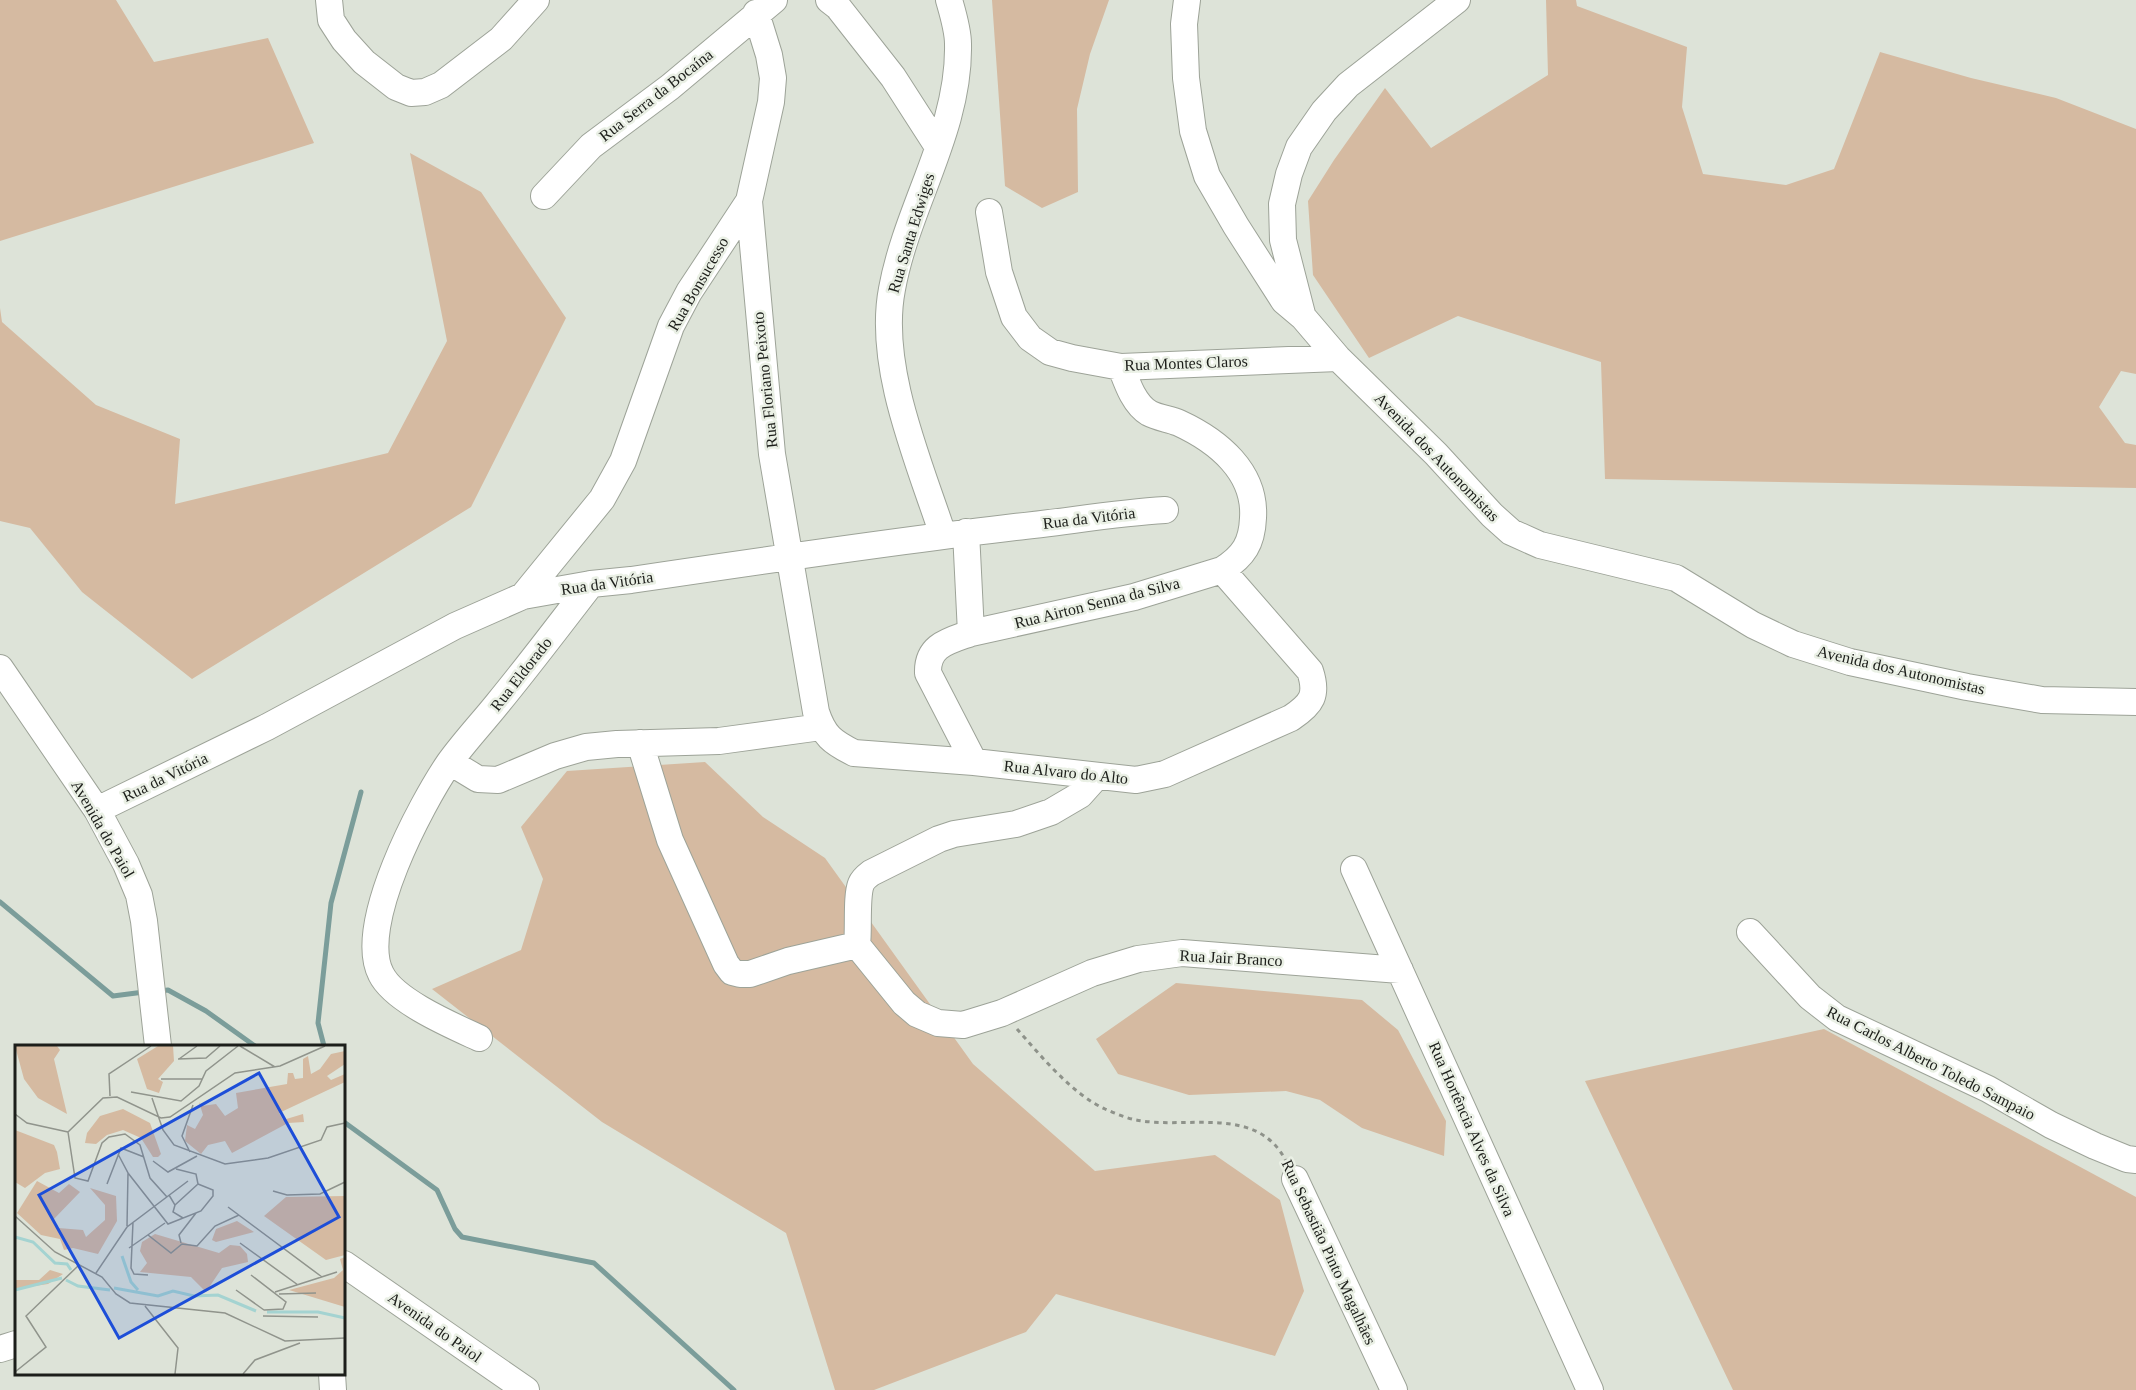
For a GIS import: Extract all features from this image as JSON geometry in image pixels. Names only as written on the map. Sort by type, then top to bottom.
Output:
[{"type":"street","points":[[329,0],[327,3],[331,20],[344,40],[372,68],[396,87],[411,93],[425,92],[449,78],[501,39],[536,0]]},
{"type":"street","points":[[829,0],[838,8],[893,77],[938,147]]},
{"type":"street","name":"Rua Santa Edwiges","points":[[950,0],[958,43],[950,110],[891,290],[889,327],[894,375],[904,418],[954,533],[971,633]]},
{"type":"street","name":"Avenida dos Autonomistas","points":[[1187,0],[1184,24],[1186,78],[1193,131],[1207,176],[1236,226],[1284,301],[1303,317],[1338,358],[1436,454],[1510,532],[1540,545],[1676,578],[1753,625],[1793,644],[1850,662],[1967,687],[2042,700],[2136,702]]},
{"type":"street","points":[[1303,317],[1283,240],[1282,204],[1289,174],[1299,147],[1324,111],[1348,84],[1457,0]]},
{"type":"street","name":"Rua Serra da Bocaína","points":[[544,196],[591,146],[670,87],[765,7]]},
{"type":"street","name":"Rua Bonsucesso","points":[[524,596],[602,499],[623,460],[671,326],[695,283],[749,201],[771,102],[774,78],[765,7]]},
{"type":"street","name":"Rua Floriano Peixoto","points":[[749,201],[772,454],[789,557]]},
{"type":"street","name":"Rua Montes Claros","points":[[989,212],[999,272],[1014,317],[1030,338],[1050,352],[1121,367],[1338,358]]},
{"type":"street","points":[[1121,367],[1135,398],[1148,412],[1180,423],[1219,447],[1240,468],[1251,489],[1254,513],[1252,534],[1244,552],[1235,562],[1222,570]]},
{"type":"street","name":"Rua da Vitória","points":[[97,810],[267,727],[455,626],[524,596],[591,584],[954,533],[1115,513],[1165,510]]},
{"type":"street","points":[[450,762],[478,779],[498,780],[555,756],[586,747],[719,741],[821,727],[816,711],[789,557]]},
{"type":"street","name":"Rua Airton Senna da Silva","points":[[971,633],[1134,597],[1222,570]]},
{"type":"street","name":"Rua Alvaro do Alto","points":[[821,727],[837,745],[854,753],[974,762],[1136,780],[1165,774],[1291,718],[1302,711],[1313,697],[1314,683],[1310,671],[1222,570]]},
{"type":"street","name":"Rua Eldorado","points":[[479,1038],[427,1013],[398,993],[381,974],[375,947],[378,916],[406,838],[450,762],[591,584]]},
{"type":"street","points":[[971,633],[940,645],[928,663],[928,673],[974,762]]},
{"type":"street","name":"Avenida do Paiol","points":[[2,675],[97,810],[126,864],[139,895],[151,973],[158,1045]]},
{"type":"street","points":[[640,743],[670,840],[726,964],[732,972],[740,974],[750,974],[788,961],[857,945],[861,884],[871,873],[939,838],[1016,824],[1051,813],[1080,795],[1097,776]]},
{"type":"street","name":"Rua Hortência Alves da Silva","points":[[1354,869],[1590,1390]]},
{"type":"street","name":"Rua Carlos Alberto Toledo Sampaio","points":[[1750,932],[1810,997],[1837,1018],[1988,1089],[2051,1125],[2095,1146],[2127,1159],[2136,1160]]},
{"type":"street","name":"Rua Jair Branco","points":[[857,945],[904,1003],[917,1014],[938,1023],[963,1025],[1002,1013],[1092,973],[1138,959],[1182,953],[1400,970]]},
{"type":"street","name":"Rua Sebastião Pinto Magalhães","points":[[1294,1179],[1394,1390]]},
{"type":"street","name":"Avenida do Paiol","points":[[345,1265],[526,1390]]},
{"type":"street","points":[[0,1349],[15,1344]]},
{"type":"street","points":[[332,1375],[333,1390]]},
{"type":"path","name":"Rua Sebastião Pinto Magalhães","points":[[1002,1013],[1044,1060],[1082,1094],[1104,1108],[1136,1120],[1243,1125],[1261,1132],[1279,1148],[1294,1179]]},
{"type":"shaded area","points":[[0,0],[116,0],[154,62],[268,38],[314,143],[0,241]]},
{"type":"shaded area","points":[[992,0],[1109,0],[1090,54],[1077,109],[1078,192],[1042,208],[1005,186]]},
{"type":"shaded area","points":[[1546,0],[1576,0],[1577,6],[1687,47],[1682,107],[1703,174],[1786,185],[1834,169],[1880,52],[1971,78],[2056,98],[2136,129],[2136,374],[2121,371],[2099,407],[2125,443],[2136,445],[2136,488],[1605,479],[1601,362],[1458,316],[1369,358],[1313,275],[1308,201],[1385,88],[1431,148],[1548,75]]},
{"type":"shaded area","points":[[410,153],[481,192],[566,318],[471,507],[192,679],[82,592],[30,528],[0,521],[0,308],[2,322],[96,405],[180,439],[175,504],[388,453],[447,341]]},
{"type":"shaded area","points":[[705,762],[763,817],[825,858],[973,1064],[1095,1171],[1215,1155],[1280,1200],[1304,1291],[1275,1356],[1056,1294],[1026,1332],[874,1390],[835,1390],[786,1233],[602,1122],[432,989],[521,950],[543,879],[521,827],[567,771]]},
{"type":"shaded area","points":[[1176,983],[1362,1000],[1398,1030],[1446,1121],[1444,1156],[1362,1128],[1320,1100],[1286,1091],[1189,1095],[1118,1074],[1096,1039]]},
{"type":"shaded area","points":[[1824,1029],[2136,1197],[2136,1390],[1733,1390],[1585,1081]]},
{"type":"waterway","points":[[324,1045],[318,1023],[331,903],[361,792]]},
{"type":"waterway","points":[[0,902],[113,996],[144,992]]},
{"type":"waterway","points":[[159,991],[168,990],[206,1011],[254,1045]]},
{"type":"waterway","points":[[345,1123],[437,1190],[455,1229],[462,1237],[594,1263],[734,1390]]}]
